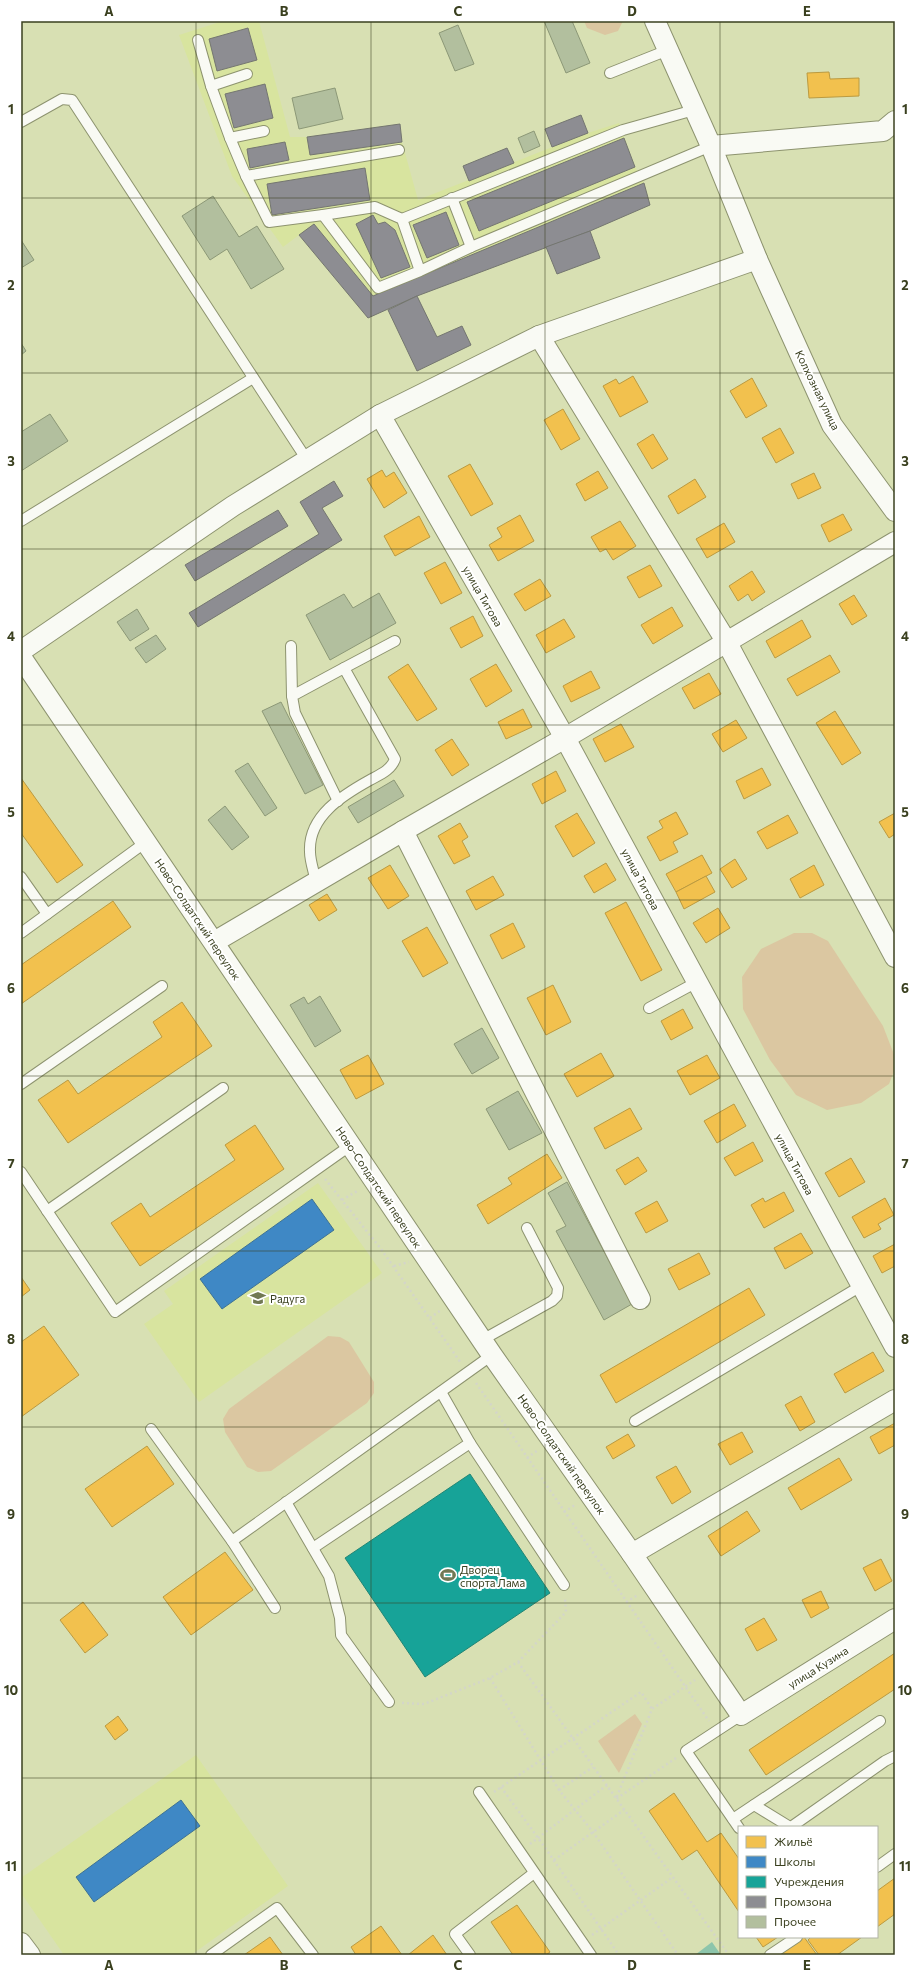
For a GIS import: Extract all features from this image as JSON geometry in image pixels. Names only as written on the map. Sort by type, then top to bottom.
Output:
[{"type":"street","name":"Колхозная улица","points":[[655,21],[711,146],[757,260],[832,425],[895,511]]},
{"type":"street","points":[[711,146],[883,131],[895,120]]},
{"type":"street","points":[[21,651],[233,506],[380,415],[539,336],[757,260]]},
{"type":"street","points":[[539,336],[726,642],[895,957]]},
{"type":"street","name":"улица Титова","points":[[380,415],[565,738],[895,1347]]},
{"type":"street","points":[[214,942],[565,738],[895,542]]},
{"type":"street","name":"Ново-Солдатский переулок","points":[[21,657],[487,1347],[632,1554],[740,1715]]},
{"type":"street","points":[[403,831],[640,1299]]},
{"type":"street","points":[[632,1554],[895,1400]]},
{"type":"street","name":"улица Кузина","points":[[740,1715],[895,1619]]},
{"type":"street","points":[[21,1943],[30,1955]]},
{"type":"lane","points":[[198,40],[211,86],[230,138],[246,176],[269,222],[375,207],[402,219],[623,130],[694,110]]},
{"type":"lane","points":[[610,73],[668,50]]},
{"type":"lane","points":[[211,86],[247,74]]},
{"type":"lane","points":[[21,122],[62,99],[72,100],[307,460]]},
{"type":"lane","points":[[230,138],[264,131]]},
{"type":"lane","points":[[323,215],[378,288],[420,271],[471,247],[711,146]]},
{"type":"lane","points":[[246,176],[399,150]]},
{"type":"lane","points":[[452,198],[471,247]]},
{"type":"lane","points":[[402,219],[420,271]]},
{"type":"lane","points":[[21,521],[253,378]]},
{"type":"lane","points":[[292,696],[395,641]]},
{"type":"lane","points":[[291,646],[292,696],[295,713],[338,801]]},
{"type":"lane","points":[[316,882],[310,852],[313,828],[324,813],[338,801],[352,790],[386,772],[393,765],[396,759],[344,668]]},
{"type":"lane","points":[[21,933],[146,842]]},
{"type":"lane","points":[[21,877],[47,914]]},
{"type":"lane","points":[[649,1008],[697,982]]},
{"type":"lane","points":[[21,1084],[162,986]]},
{"type":"lane","points":[[48,1211],[223,1088]]},
{"type":"lane","points":[[21,1172],[115,1312],[351,1145]]},
{"type":"lane","points":[[232,1541],[468,1372],[487,1347],[557,1296],[558,1288],[527,1228]]},
{"type":"lane","points":[[635,1421],[861,1286]]},
{"type":"lane","points":[[440,1392],[470,1443],[564,1585]]},
{"type":"lane","points":[[151,1429],[232,1541],[275,1608]]},
{"type":"lane","points":[[313,1548],[470,1443]]},
{"type":"lane","points":[[286,1502],[329,1576],[340,1618],[341,1635],[388,1702]]},
{"type":"lane","points":[[738,1826],[686,1751],[740,1715]]},
{"type":"lane","points":[[733,1819],[880,1721]]},
{"type":"lane","points":[[792,1826],[885,1761],[895,1756]]},
{"type":"lane","points":[[479,1792],[591,1955]]},
{"type":"lane","points":[[754,1805],[789,1826]]},
{"type":"lane","points":[[878,1866],[895,1854]]},
{"type":"lane","points":[[470,1955],[455,1934],[534,1873]]},
{"type":"lane","points":[[211,1955],[277,1908],[313,1955]]},
{"type":"lane","points":[[770,1955],[796,1938]]},
{"type":"path","points":[[317,1169],[381,1249],[468,1372],[716,1732]]},
{"type":"path","points":[[388,1702],[424,1704],[490,1678],[518,1662],[566,1612],[564,1585]]},
{"type":"path","points":[[518,1662],[729,1955]]},
{"type":"path","points":[[616,1799],[652,1709],[709,1669]]},
{"type":"path","points":[[490,1678],[559,1790],[593,1832],[678,1955]]},
{"type":"path","points":[[619,1955],[600,1930],[554,1860],[501,1787],[641,1692],[652,1709]]},
{"type":"path","points":[[616,1799],[686,1751]]},
{"type":"path","points":[[559,1790],[593,1767]]},
{"type":"path","points":[[538,1839],[607,1785]]},
{"type":"path","points":[[554,1860],[624,1810]]},
{"type":"path","points":[[582,1942],[673,1877]]},
{"type":"shaded area","points":[[223,21],[259,21],[290,137],[307,137],[400,124],[402,142],[418,200],[588,133],[619,123],[635,167],[644,183],[650,205],[590,231],[417,296],[368,318],[299,235],[283,247],[232,176],[179,35]]},
{"type":"shaded area","points":[[584,21],[623,21],[618,31],[605,35],[587,28]]},
{"type":"shaded area","points":[[794,933],[812,933],[828,941],[883,1026],[895,1057],[895,1069],[889,1084],[861,1103],[827,1110],[796,1095],[770,1060],[743,1009],[742,977],[761,949]]},
{"type":"shaded area","name":"Радуга","points":[[318,1183],[382,1273],[199,1402],[144,1324],[173,1304],[164,1291]]},
{"type":"shaded area","points":[[328,1336],[340,1337],[349,1342],[374,1382],[374,1393],[367,1403],[271,1471],[258,1472],[247,1467],[225,1432],[223,1419],[229,1409]]},
{"type":"shaded area","points":[[635,1714],[642,1724],[619,1773],[598,1741]]},
{"type":"shaded area","points":[[196,1755],[288,1886],[191,1955],[64,1955],[21,1893],[21,1878]]},
{"type":"shaded area","points":[[712,1942],[721,1955],[695,1955]]},
{"type":"building: Жильё","points":[[829,72],[830,79],[859,78],[859,96],[809,98],[807,73]]},
{"type":"building: Жильё","points":[[633,376],[648,402],[620,417],[603,386],[616,379],[619,384]]},
{"type":"building: Жильё","points":[[752,378],[767,406],[746,418],[730,391]]},
{"type":"building: Жильё","points":[[563,409],[580,439],[561,450],[544,420]]},
{"type":"building: Жильё","points":[[780,428],[794,453],[776,463],[762,438]]},
{"type":"building: Жильё","points":[[653,434],[668,459],[652,469],[637,444]]},
{"type":"building: Жильё","points":[[470,464],[493,504],[471,516],[448,476]]},
{"type":"building: Жильё","points":[[382,470],[386,477],[394,472],[407,493],[384,508],[367,479]]},
{"type":"building: Жильё","points":[[598,471],[608,488],[585,501],[576,484]]},
{"type":"building: Жильё","points":[[814,473],[821,488],[798,499],[791,484]]},
{"type":"building: Жильё","points":[[695,479],[706,497],[678,514],[668,496]]},
{"type":"building: Жильё","points":[[843,514],[852,530],[829,542],[821,525]]},
{"type":"building: Жильё","points":[[520,515],[534,541],[498,561],[489,545],[502,537],[497,528]]},
{"type":"building: Жильё","points":[[419,516],[430,537],[395,556],[384,536]]},
{"type":"building: Жильё","points":[[620,521],[636,546],[613,560],[606,549],[600,552],[591,537]]},
{"type":"building: Жильё","points":[[724,523],[735,542],[707,558],[696,539]]},
{"type":"building: Жильё","points":[[445,562],[462,593],[441,604],[424,573]]},
{"type":"building: Жильё","points":[[650,565],[662,586],[639,598],[627,577]]},
{"type":"building: Жильё","points":[[752,571],[765,592],[752,601],[748,594],[738,601],[729,586]]},
{"type":"building: Жильё","points":[[540,579],[551,596],[525,611],[514,594]]},
{"type":"building: Жильё","points":[[854,595],[867,616],[852,625],[839,604]]},
{"type":"building: Жильё","points":[[672,607],[683,626],[653,644],[641,625]]},
{"type":"building: Жильё","points":[[473,616],[483,636],[461,648],[450,628]]},
{"type":"building: Жильё","points":[[564,619],[575,637],[546,653],[536,635]]},
{"type":"building: Жильё","points":[[802,620],[811,637],[775,658],[766,641]]},
{"type":"building: Жильё","points":[[830,655],[840,672],[797,696],[787,679]]},
{"type":"building: Жильё","points":[[408,664],[437,709],[417,721],[388,677]]},
{"type":"building: Жильё","points":[[496,664],[512,691],[486,707],[470,679]]},
{"type":"building: Жильё","points":[[591,671],[600,688],[571,702],[563,686]]},
{"type":"building: Жильё","points":[[709,673],[721,694],[694,709],[682,688]]},
{"type":"building: Жильё","points":[[523,709],[532,727],[506,739],[498,722]]},
{"type":"building: Жильё","points":[[835,711],[861,753],[842,765],[816,723]]},
{"type":"building: Жильё","points":[[736,720],[747,738],[723,752],[712,734]]},
{"type":"building: Жильё","points":[[621,724],[634,747],[605,762],[593,739]]},
{"type":"building: Жильё","points":[[452,739],[469,765],[452,776],[435,750]]},
{"type":"building: Жильё","points":[[762,768],[771,785],[744,799],[736,781]]},
{"type":"building: Жильё","points":[[556,771],[566,791],[542,804],[532,784]]},
{"type":"building: Жильё","points":[[21,778],[83,865],[57,883],[21,833]]},
{"type":"building: Жильё","points":[[676,812],[688,834],[673,842],[678,852],[660,861],[647,837],[663,828],[659,821]]},
{"type":"building: Жильё","points":[[577,813],[595,843],[573,857],[555,826]]},
{"type":"building: Жильё","points":[[895,813],[895,834],[889,838],[879,822]]},
{"type":"building: Жильё","points":[[788,815],[798,833],[767,849],[757,832]]},
{"type":"building: Жильё","points":[[460,823],[468,837],[462,841],[470,856],[454,864],[438,836]]},
{"type":"building: Жильё","points":[[702,855],[712,873],[676,892],[666,874]]},
{"type":"building: Жильё","points":[[735,859],[747,879],[732,888],[720,869]]},
{"type":"building: Жильё","points":[[606,863],[616,880],[594,893],[584,876]]},
{"type":"building: Жильё","points":[[390,865],[409,896],[388,909],[368,878]]},
{"type":"building: Жильё","points":[[814,865],[824,885],[800,898],[790,879]]},
{"type":"building: Жильё","points":[[493,876],[504,895],[476,910],[466,891]]},
{"type":"building: Жильё","points":[[706,876],[715,892],[684,909],[676,892]]},
{"type":"building: Жильё","points":[[327,894],[337,910],[319,921],[309,905]]},
{"type":"building: Жильё","points":[[113,901],[131,927],[21,1004],[21,965]]},
{"type":"building: Жильё","points":[[626,902],[662,970],[641,981],[605,913]]},
{"type":"building: Жильё","points":[[718,908],[730,928],[706,943],[693,923]]},
{"type":"building: Жильё","points":[[513,923],[525,947],[502,959],[490,935]]},
{"type":"building: Жильё","points":[[427,927],[448,963],[423,977],[402,941]]},
{"type":"building: Жильё","points":[[553,985],[571,1022],[546,1035],[527,998]]},
{"type":"building: Жильё","points":[[182,1002],[212,1046],[68,1143],[38,1100],[68,1080],[78,1094],[162,1037],[153,1022]]},
{"type":"building: Жильё","points":[[683,1009],[693,1028],[671,1040],[661,1021]]},
{"type":"building: Жильё","points":[[601,1053],[614,1076],[577,1097],[564,1074]]},
{"type":"building: Жильё","points":[[368,1055],[384,1084],[356,1099],[340,1070]]},
{"type":"building: Жильё","points":[[707,1055],[720,1078],[690,1095],[677,1071]]},
{"type":"building: Жильё","points":[[734,1104],[746,1126],[717,1143],[704,1121]]},
{"type":"building: Жильё","points":[[630,1108],[642,1129],[605,1149],[594,1128]]},
{"type":"building: Жильё","points":[[255,1125],[284,1169],[140,1266],[111,1223],[141,1203],[150,1217],[235,1160],[225,1145]]},
{"type":"building: Жильё","points":[[753,1142],[763,1161],[735,1176],[724,1158]]},
{"type":"building: Жильё","points":[[547,1154],[562,1178],[488,1224],[477,1205],[512,1184],[508,1178]]},
{"type":"building: Жильё","points":[[638,1157],[647,1171],[625,1185],[616,1170]]},
{"type":"building: Жильё","points":[[851,1158],[865,1182],[839,1197],[825,1173]]},
{"type":"building: Жильё","points":[[784,1192],[794,1211],[764,1228],[751,1205],[763,1198],[765,1202]]},
{"type":"building: Жильё","points":[[885,1198],[894,1215],[878,1224],[881,1229],[864,1238],[852,1217]]},
{"type":"building: Жильё","points":[[657,1201],[668,1221],[646,1233],[635,1213]]},
{"type":"building: Жильё","points":[[801,1233],[813,1253],[785,1269],[774,1248]]},
{"type":"building: Жильё","points":[[895,1244],[895,1266],[882,1273],[873,1256]]},
{"type":"building: Жильё","points":[[699,1253],[710,1274],[679,1290],[668,1269]]},
{"type":"building: Жильё","points":[[21,1277],[30,1290],[21,1297]]},
{"type":"building: Жильё","points":[[749,1288],[765,1315],[616,1403],[600,1375]]},
{"type":"building: Жильё","points":[[44,1326],[79,1375],[21,1417],[21,1342]]},
{"type":"building: Жильё","points":[[873,1352],[884,1371],[845,1393],[834,1374]]},
{"type":"building: Жильё","points":[[801,1396],[815,1422],[800,1431],[785,1405]]},
{"type":"building: Жильё","points":[[895,1423],[895,1445],[879,1454],[870,1437]]},
{"type":"building: Жильё","points":[[742,1432],[753,1452],[730,1465],[718,1444]]},
{"type":"building: Жильё","points":[[628,1434],[635,1446],[613,1459],[606,1447]]},
{"type":"building: Жильё","points":[[147,1446],[174,1484],[112,1527],[85,1489]]},
{"type":"building: Жильё","points":[[839,1458],[852,1480],[801,1510],[788,1488]]},
{"type":"building: Жильё","points":[[676,1466],[691,1492],[672,1504],[656,1477]]},
{"type":"building: Жильё","points":[[747,1511],[760,1531],[721,1556],[708,1536]]},
{"type":"building: Жильё","points":[[225,1552],[253,1590],[191,1635],[163,1597]]},
{"type":"building: Жильё","points":[[881,1559],[892,1581],[875,1591],[863,1568]]},
{"type":"building: Жильё","points":[[821,1591],[829,1608],[811,1618],[802,1600]]},
{"type":"building: Жильё","points":[[83,1602],[108,1635],[85,1653],[60,1620]]},
{"type":"building: Жильё","points":[[764,1618],[777,1640],[757,1651],[745,1629]]},
{"type":"building: Жильё","points":[[895,1653],[895,1689],[766,1775],[749,1750]]},
{"type":"building: Жильё","points":[[118,1716],[128,1730],[115,1740],[105,1726]]},
{"type":"building: Жильё","points":[[674,1793],[707,1842],[721,1833],[738,1858],[738,1911],[697,1850],[682,1860],[649,1811]]},
{"type":"building: Жильё","points":[[895,1878],[895,1914],[878,1926],[878,1890]]},
{"type":"building: Жильё","points":[[517,1905],[550,1952],[546,1955],[513,1955],[491,1922]]},
{"type":"building: Жильё","points":[[381,1926],[402,1955],[356,1955],[351,1947]]},
{"type":"building: Жильё","points":[[433,1935],[447,1955],[408,1955]]},
{"type":"building: Жильё","points":[[270,1937],[283,1955],[244,1955]]},
{"type":"building: Жильё","points":[[757,1938],[776,1938],[763,1947]]},
{"type":"building: Жильё","points":[[800,1938],[805,1938],[817,1955],[775,1955]]},
{"type":"building: Жильё","points":[[810,1938],[861,1938],[837,1955],[819,1955],[808,1940]]},
{"type":"building: Школы","points":[[312,1199],[334,1230],[222,1309],[200,1279]]},
{"type":"building: Школы","points":[[181,1800],[200,1826],[94,1902],[76,1877]]},
{"type":"building: Учреждения","name":"Дворец спорта Лама","points":[[470,1474],[550,1593],[425,1677],[345,1558]]},
{"type":"building: Промзона","points":[[248,28],[257,60],[217,71],[209,39]]},
{"type":"building: Промзона","points":[[265,84],[273,118],[234,128],[225,94]]},
{"type":"building: Промзона","points":[[581,115],[588,133],[552,147],[545,129]]},
{"type":"building: Промзона","points":[[400,124],[402,142],[310,155],[307,137]]},
{"type":"building: Промзона","points":[[624,138],[635,167],[479,231],[467,202]]},
{"type":"building: Промзона","points":[[285,142],[289,160],[250,168],[247,149]]},
{"type":"building: Промзона","points":[[507,148],[514,163],[469,181],[463,166]]},
{"type":"building: Промзона","points":[[365,168],[370,200],[272,215],[267,184]]},
{"type":"building: Промзона","points":[[644,183],[650,205],[590,231],[417,296],[368,318],[299,235],[314,224],[373,296]]},
{"type":"building: Промзона","points":[[446,212],[459,245],[427,258],[413,225]]},
{"type":"building: Промзона","points":[[373,215],[378,224],[385,222],[395,230],[410,267],[381,278],[356,224]]},
{"type":"building: Промзона","points":[[590,231],[600,258],[557,274],[546,247]]},
{"type":"building: Промзона","points":[[417,296],[437,337],[462,326],[471,345],[417,371],[388,310]]},
{"type":"building: Промзона","points":[[334,481],[343,496],[322,508],[342,540],[198,627],[189,613],[319,534],[300,502]]},
{"type":"building: Промзона","points":[[278,510],[288,526],[195,581],[185,565]]},
{"type":"building: Прочее","points":[[544,21],[572,21],[590,63],[566,73]]},
{"type":"building: Прочее","points":[[458,25],[474,64],[455,71],[439,33]]},
{"type":"building: Прочее","points":[[335,88],[343,119],[299,129],[292,98]]},
{"type":"building: Прочее","points":[[534,131],[540,146],[524,153],[518,138]]},
{"type":"building: Прочее","points":[[213,196],[239,237],[257,226],[284,269],[251,289],[227,249],[210,260],[182,216]]},
{"type":"building: Прочее","points":[[21,240],[34,260],[21,268]]},
{"type":"building: Прочее","points":[[21,343],[26,351],[21,355]]},
{"type":"building: Прочее","points":[[50,414],[68,441],[21,471],[21,432]]},
{"type":"building: Прочее","points":[[379,593],[396,623],[330,660],[306,615],[344,594],[353,608]]},
{"type":"building: Прочее","points":[[137,609],[149,629],[130,641],[117,622]]},
{"type":"building: Прочее","points":[[156,635],[166,649],[146,663],[135,648]]},
{"type":"building: Прочее","points":[[281,702],[323,785],[305,794],[262,711]]},
{"type":"building: Прочее","points":[[248,763],[277,808],[265,816],[235,771]]},
{"type":"building: Прочее","points":[[394,780],[404,796],[358,823],[348,807]]},
{"type":"building: Прочее","points":[[225,806],[249,837],[232,850],[208,820]]},
{"type":"building: Прочее","points":[[320,996],[341,1031],[315,1047],[290,1005],[304,997],[308,1004]]},
{"type":"building: Прочее","points":[[482,1028],[499,1058],[472,1074],[454,1044]]},
{"type":"building: Прочее","points":[[518,1091],[542,1133],[509,1150],[486,1109]]},
{"type":"building: Прочее","points":[[567,1182],[632,1304],[604,1320],[556,1231],[566,1226],[548,1193]]},
{"type":"place","name":"Радуга","points":[[258,1298]]},
{"type":"place","name":"Дворец спорта Лама","points":[[448,1575]]}]
